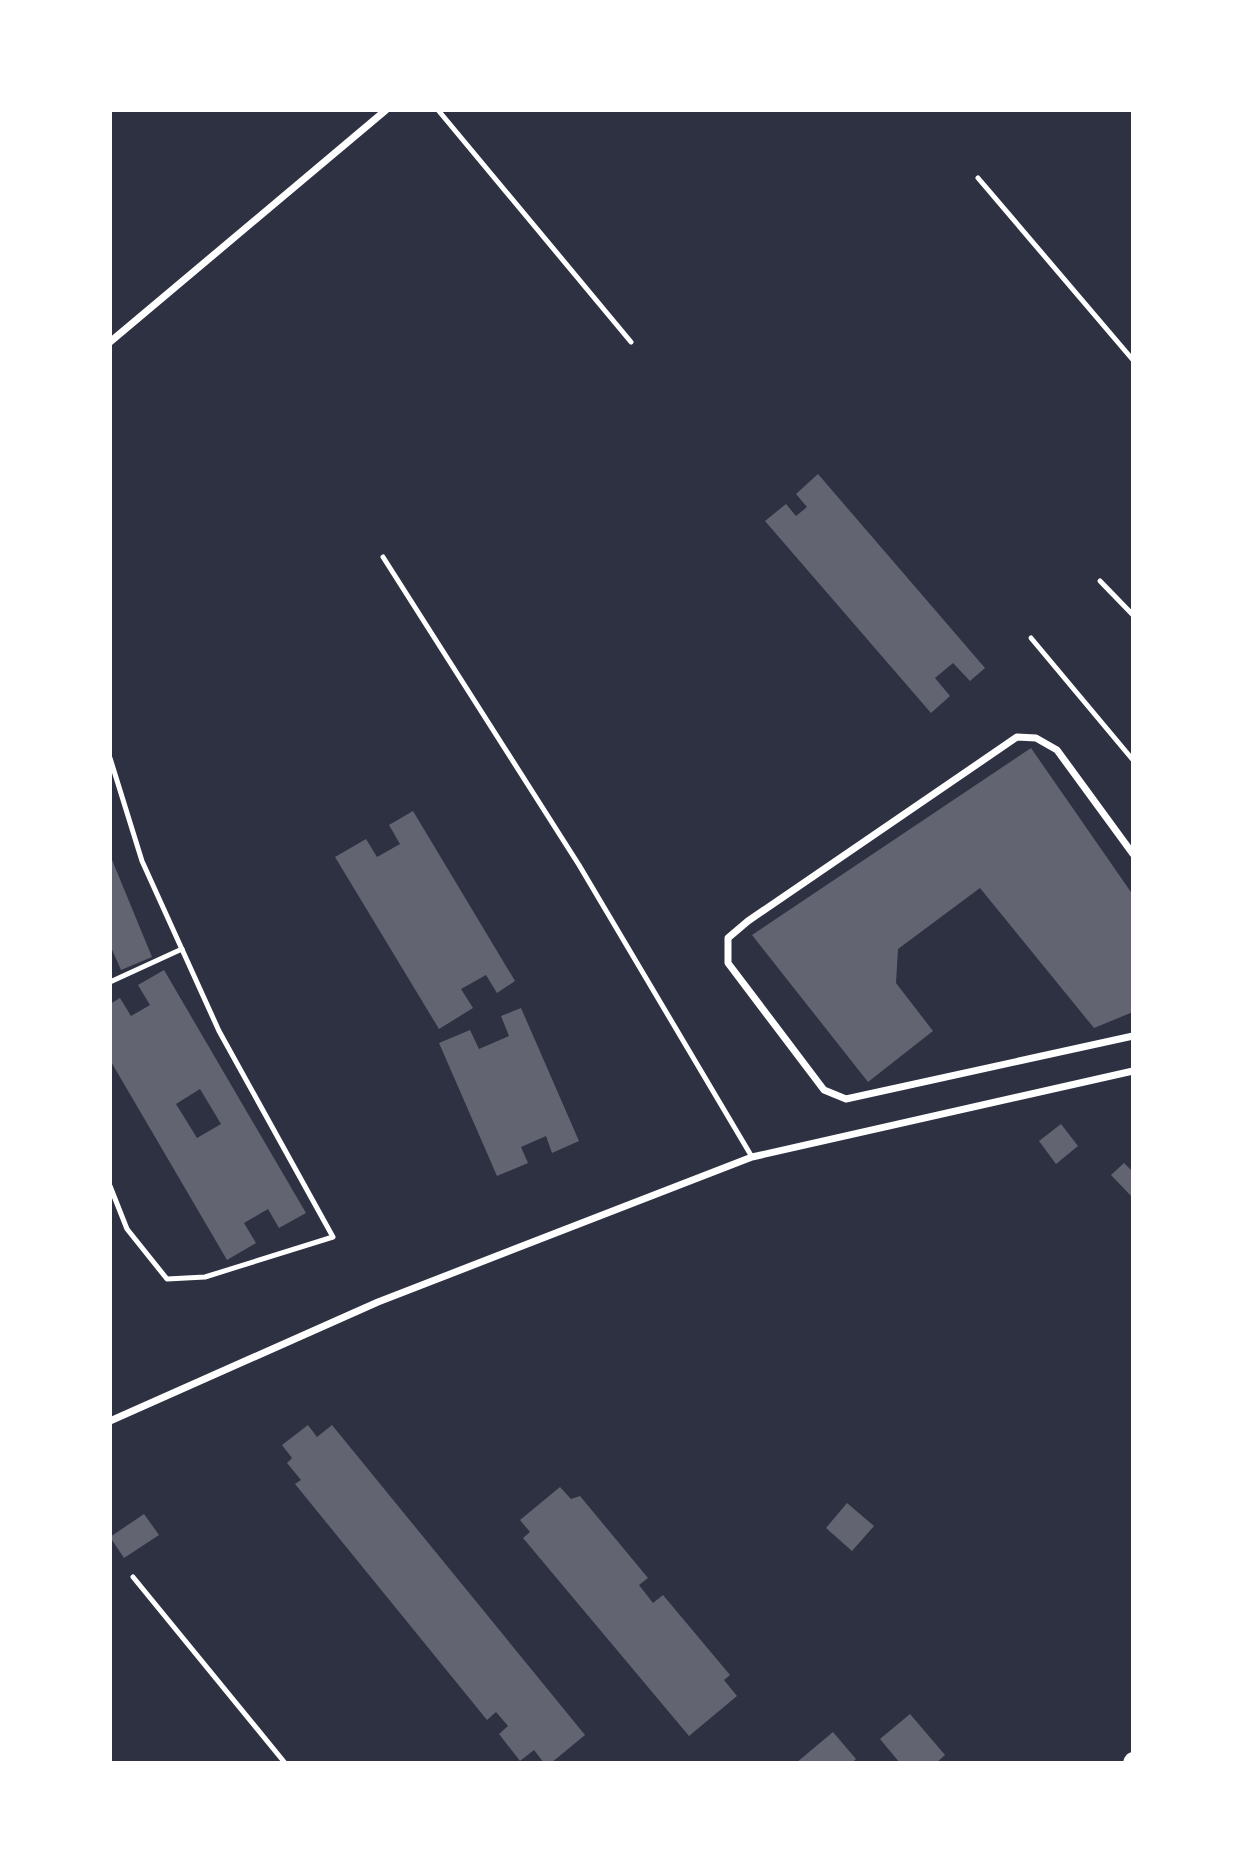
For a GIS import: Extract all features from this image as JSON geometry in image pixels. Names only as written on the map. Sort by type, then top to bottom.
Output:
[{"type":"street","points":[[110,342],[386,110]]},
{"type":"street","points":[[1133,854],[1057,750],[1036,738],[1017,737],[748,921],[729,938],[729,963],[824,1090],[846,1099],[1133,1036]]},
{"type":"street","points":[[110,1421],[378,1302],[752,1157],[1133,1071]]},
{"type":"lane","points":[[438,110],[631,342]]},
{"type":"lane","points":[[978,178],[1133,360]]},
{"type":"lane","points":[[383,557],[579,865],[752,1157]]},
{"type":"lane","points":[[1100,581],[1133,615]]},
{"type":"lane","points":[[1031,638],[1133,760]]},
{"type":"lane","points":[[110,758],[142,861],[219,1031],[333,1237],[205,1276],[167,1279],[128,1229],[110,1186]]},
{"type":"lane","points":[[110,982],[182,949]]},
{"type":"lane","points":[[133,1577],[285,1763]]},
{"type":"building","points":[[818,474],[985,668],[970,681],[953,663],[935,678],[950,696],[931,713],[765,521],[786,504],[796,516],[807,507],[796,494]]},
{"type":"building","points":[[1031,748],[1133,895],[1133,1012],[1094,1028],[980,888],[898,949],[896,983],[933,1031],[868,1082],[752,935]]},
{"type":"building","points":[[413,811],[515,981],[497,993],[486,975],[461,989],[473,1008],[439,1029],[335,857],[366,839],[377,857],[400,844],[389,825]]},
{"type":"building","points":[[110,855],[152,957],[121,970],[110,945]]},
{"type":"building","points":[[164,970],[306,1213],[279,1228],[268,1209],[244,1223],[256,1243],[227,1260],[110,1060],[110,1004],[120,998],[131,1016],[150,1005],[138,985]],"holes":[[[200,1089],[221,1124],[197,1138],[176,1104]]]},
{"type":"building","points":[[521,1008],[579,1141],[552,1153],[546,1136],[521,1147],[528,1163],[497,1176],[439,1043],[470,1030],[479,1049],[509,1036],[501,1016]]},
{"type":"building","points":[[1061,1124],[1078,1146],[1056,1164],[1039,1141]]},
{"type":"building","points":[[1124,1163],[1133,1172],[1133,1198],[1111,1175]]},
{"type":"building","points":[[308,1425],[317,1437],[332,1425],[585,1735],[551,1763],[544,1763],[534,1750],[520,1761],[499,1734],[508,1726],[496,1712],[487,1720],[295,1484],[301,1480],[287,1463],[292,1458],[282,1445]]},
{"type":"building","points":[[560,1487],[571,1499],[580,1496],[648,1578],[639,1585],[653,1603],[663,1595],[730,1675],[724,1680],[737,1696],[689,1736],[523,1538],[530,1532],[520,1520]]},
{"type":"building","points":[[847,1503],[874,1526],[852,1551],[826,1528]]},
{"type":"building","points":[[144,1514],[159,1535],[124,1558],[110,1537]]},
{"type":"building","points":[[910,1714],[945,1755],[936,1763],[900,1763],[880,1739]]},
{"type":"building","points":[[833,1732],[856,1759],[852,1763],[796,1763]]}]
